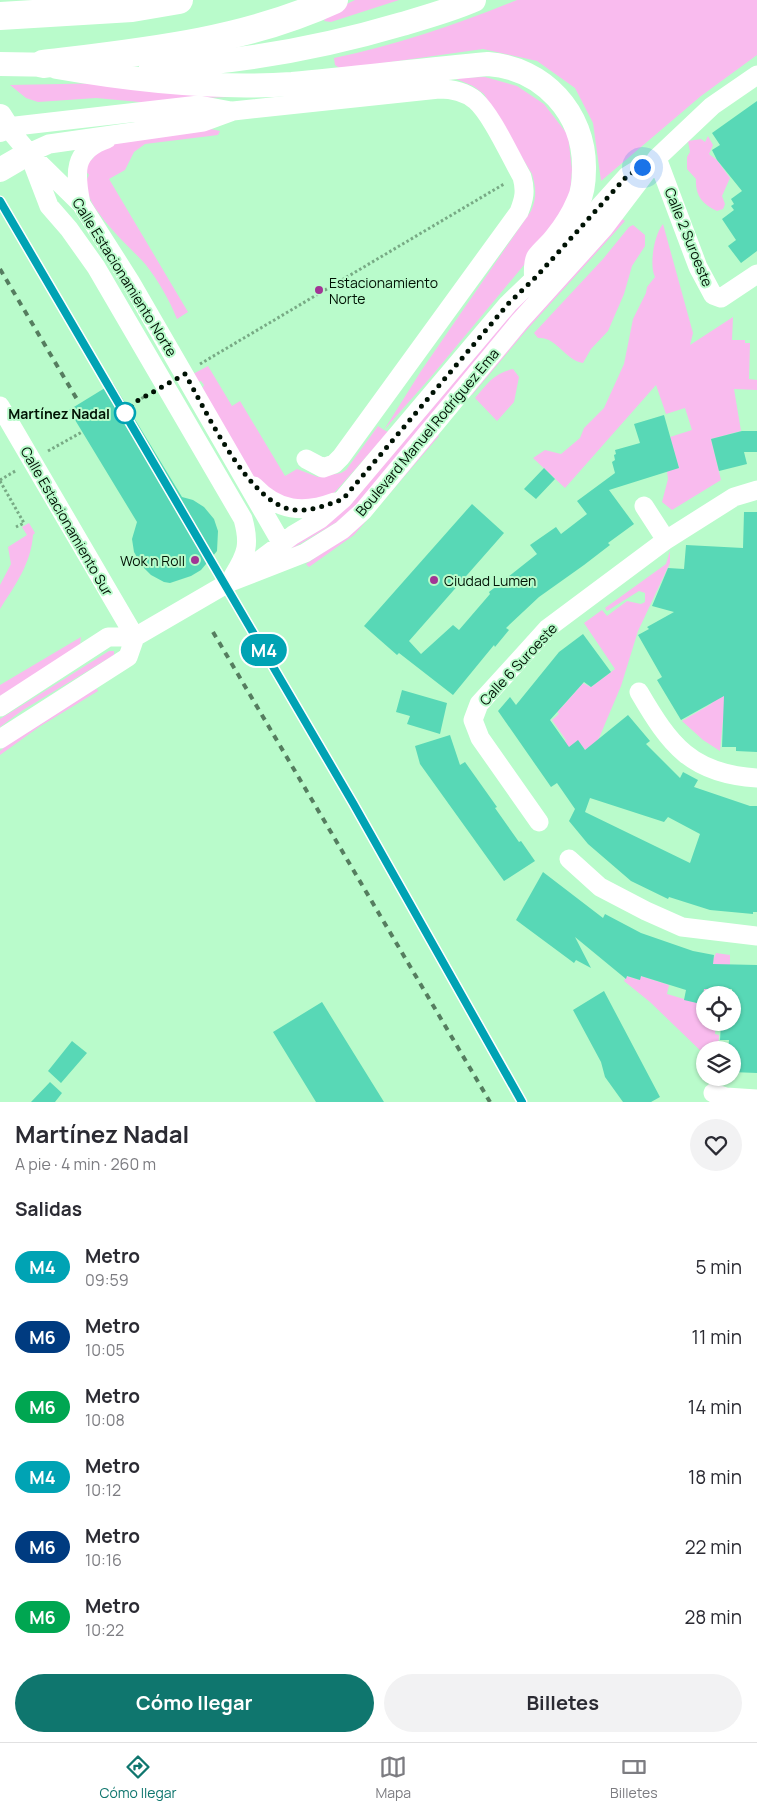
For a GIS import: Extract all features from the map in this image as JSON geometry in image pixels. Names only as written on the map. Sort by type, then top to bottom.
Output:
[{"type":"highway","points":[[4,16],[132,8],[179,0]]},
{"type":"highway","points":[[33,64],[189,45],[289,19],[334,0]]},
{"type":"main road","points":[[0,64],[149,67],[195,65],[264,55],[362,36],[474,0]]},
{"type":"main road","points":[[33,64],[117,78],[208,84],[291,84],[488,64],[519,70],[549,88],[561,101],[572,116],[580,133],[584,154],[584,175],[579,201],[557,237],[537,260],[536,277]]},
{"type":"main road","points":[[0,170],[29,153]]},
{"type":"street","points":[[254,575],[292,535],[320,519],[343,499],[396,438],[428,396],[508,304],[536,277],[627,176],[657,158],[712,106],[757,76]]},
{"type":"street","points":[[2,125],[29,153],[49,144],[202,122],[233,111],[449,89],[463,93],[475,100],[488,118],[517,168],[525,188],[524,198],[518,212],[341,457],[334,464],[323,468],[306,459]]},
{"type":"street","points":[[2,125],[198,105],[233,111]]},
{"type":"street","points":[[81,204],[76,169],[86,151],[100,142],[131,131]]},
{"type":"street","name":"Calle Estacionamiento Norte","points":[[29,153],[81,204],[130,281],[234,459],[277,550]]},
{"type":"street","name":"Calle Estacionamiento Norte","points":[[29,153],[49,206],[69,229],[96,267],[166,384],[243,519],[247,534],[247,548],[244,558],[228,583]]},
{"type":"street","name":"Calle 2 Suroeste","points":[[657,158],[698,267],[713,295],[721,298],[757,274]]},
{"type":"street","name":"Boulevard Manuel Rodríguez Ema","points":[[135,637],[228,583],[254,575],[305,552],[342,530],[370,504],[520,321],[603,229],[657,158]]},
{"type":"street","name":"Calle Estacionamiento Sur","points":[[0,406],[135,637]]},
{"type":"street","points":[[234,459],[264,496],[280,506],[294,510],[309,510],[343,499]]},
{"type":"street","name":"Calle 6 Suroeste","points":[[538,822],[480,738],[473,720],[479,704],[548,628],[666,540],[734,496],[757,490]]},
{"type":"street","points":[[644,506],[666,540]]},
{"type":"street","points":[[243,519],[277,550]]},
{"type":"street","points":[[228,583],[277,550],[305,552]]},
{"type":"street","points":[[0,707],[108,637],[135,637],[128,657],[0,739]]},
{"type":"street","points":[[639,692],[662,730],[675,746],[694,761],[736,777],[757,778]]},
{"type":"street","points":[[568,859],[600,887],[682,927],[757,936]]},
{"type":"street","points":[[713,1093],[726,1098],[757,1099]]},
{"type":"path","points":[[185,374],[508,182]]},
{"type":"path","points":[[137,401],[166,384]]},
{"type":"path","points":[[0,481],[24,523],[16,528]]},
{"type":"shaded area","points":[[355,0],[399,0],[331,22],[324,21],[330,12]]},
{"type":"shaded area","points":[[517,0],[757,0],[757,55],[701,96],[601,181],[593,123],[575,88],[537,61],[483,49],[341,69],[335,65],[334,58],[381,47],[427,33]]},
{"type":"shaded area","points":[[485,77],[517,86],[544,104],[568,135],[572,170],[570,195],[559,215],[524,265],[384,430],[421,371],[531,211],[535,197],[532,174],[484,94],[473,86],[454,78]]},
{"type":"shaded area","points":[[112,83],[255,96],[178,99],[150,103],[96,98],[38,102],[26,98],[10,85]]},
{"type":"shaded area","points":[[206,128],[220,131],[218,135],[145,144],[134,152],[125,170],[109,179],[188,312],[177,319],[159,284],[146,265],[96,210],[89,197],[86,185],[89,175],[84,169],[88,160],[93,159],[94,154],[107,142]]},
{"type":"shaded area","points":[[708,136],[713,145],[709,154],[717,160],[730,178],[722,196],[725,204],[723,209],[717,211],[700,198],[696,179],[687,169],[687,157],[690,152],[688,141],[701,139],[705,142]]},
{"type":"shaded area","points":[[621,218],[625,221],[524,333],[472,395],[468,393]]},
{"type":"shaded area","points":[[663,224],[693,333],[690,345],[733,317],[732,340],[745,340],[745,343],[750,343],[749,379],[757,380],[757,390],[734,389],[741,431],[711,439],[721,480],[672,510],[662,502],[668,479],[667,471],[679,468],[670,437],[692,430],[685,408],[666,414],[656,385],[565,488],[533,458],[545,450],[561,454],[580,438],[584,428],[604,408],[624,364],[633,319],[647,287],[655,277],[652,265],[653,250],[657,235]]},
{"type":"shaded area","points":[[591,225],[358,504],[337,522],[293,548],[291,546]]},
{"type":"shaded area","points":[[633,225],[645,235],[645,246],[632,266],[624,294],[608,331],[591,349],[583,363],[571,358],[550,341],[538,338],[534,333],[603,259],[629,227]]},
{"type":"shaded area","points":[[208,366],[232,406],[240,401],[285,476],[297,469],[318,477],[341,473],[346,470],[378,426],[388,432],[335,492],[320,500],[292,503],[257,484],[202,389],[204,385],[201,381],[198,382],[193,374]]},
{"type":"shaded area","points":[[513,369],[519,377],[514,402],[497,421],[475,398],[496,376]]},
{"type":"shaded area","points":[[436,433],[439,436],[354,535],[309,567],[306,564],[336,544]]},
{"type":"shaded area","points":[[29,523],[35,533],[26,565],[0,609],[0,585],[11,564],[8,547],[27,535],[22,527]]},
{"type":"shaded area","points":[[670,551],[670,563],[638,631],[621,686],[591,757],[578,741],[540,767],[536,761],[566,740],[552,720],[559,714],[549,702],[552,699],[562,707],[583,683],[591,687],[615,669],[584,623],[602,610],[607,616],[627,601],[641,604],[645,602],[645,593],[639,591],[607,611],[605,608],[666,564]]},
{"type":"shaded area","points":[[81,637],[80,646],[0,696],[0,685]]},
{"type":"shaded area","points":[[109,651],[114,651],[114,655],[23,710],[0,727],[0,719]]},
{"type":"shaded area","points":[[720,686],[739,720],[723,720],[720,751],[703,740],[682,721],[711,704]]},
{"type":"shaded area","points":[[96,688],[98,691],[39,727],[0,755],[0,751],[12,741]]},
{"type":"shaded area","points":[[716,953],[730,955],[730,966],[724,986],[705,986],[711,957],[714,958]]},
{"type":"shaded area","points":[[627,976],[639,980],[641,976],[669,985],[667,994],[696,1003],[696,1031],[715,1031],[715,1034],[719,1035],[719,1041],[696,1041],[696,1046],[650,1002],[624,981]]},
{"type":"building","points":[[757,101],[757,251],[741,263],[728,246],[736,240],[722,219],[734,210],[731,206],[734,204],[731,199],[742,191],[717,160],[712,150],[720,145],[712,133]]},
{"type":"building","points":[[113,383],[182,497],[193,500],[204,507],[214,519],[218,531],[217,551],[201,570],[191,576],[170,583],[164,582],[151,575],[142,566],[134,552],[132,539],[137,522],[69,410]]},
{"type":"building","points":[[664,415],[679,468],[609,490],[634,524],[608,543],[610,545],[584,565],[539,597],[506,628],[509,630],[495,647],[494,645],[453,695],[399,653],[397,655],[364,626],[472,504],[504,533],[409,641],[421,654],[453,625],[459,630],[490,594],[489,592],[537,554],[530,545],[556,527],[561,534],[587,514],[577,501],[615,473],[612,462],[615,460],[615,450],[640,443],[634,424]]},
{"type":"building","points":[[742,431],[757,431],[757,452],[744,452],[747,464],[719,471],[711,439]]},
{"type":"building","points":[[544,468],[555,479],[536,499],[524,489]]},
{"type":"building","points":[[744,512],[757,512],[757,752],[736,751],[736,747],[722,747],[724,696],[681,720],[657,680],[662,677],[638,635],[649,629],[647,627],[674,612],[652,606],[668,568],[684,569],[686,545],[743,548]]},
{"type":"building","points":[[583,634],[611,672],[591,687],[584,682],[550,720],[569,747],[578,740],[585,750],[628,715],[650,741],[646,744],[680,778],[683,772],[698,780],[694,787],[750,806],[757,806],[757,912],[753,912],[753,914],[710,910],[669,897],[668,899],[631,881],[588,844],[569,821],[575,809],[557,783],[551,787],[498,711],[510,697],[516,705],[559,652]],"holes":[[[590,798],[664,822],[668,817],[700,834],[690,863],[585,812]]]},
{"type":"building","points":[[402,690],[447,703],[440,734],[407,724],[410,716],[396,712]]},
{"type":"building","points":[[450,735],[460,765],[465,762],[519,842],[521,841],[535,861],[504,881],[420,764],[415,746]]},
{"type":"building","points":[[543,872],[603,918],[605,914],[641,933],[693,951],[714,955],[713,964],[757,965],[757,1073],[741,1072],[741,1041],[720,1040],[720,1031],[741,1031],[741,986],[696,986],[696,1003],[684,1000],[686,990],[641,976],[640,980],[627,976],[626,979],[575,937],[591,968],[576,960],[574,963],[516,920]]},
{"type":"building","points":[[604,991],[660,1097],[651,1102],[623,1102],[605,1077],[601,1062],[573,1010]]},
{"type":"building","points":[[322,1002],[384,1102],[316,1102],[273,1032]]},
{"type":"building","points":[[72,1041],[87,1053],[61,1083],[48,1071]]},
{"type":"building","points":[[50,1082],[62,1093],[55,1102],[31,1102]]},
{"type":"railway","points":[[0,201],[107,384]]},
{"type":"railway","points":[[0,269],[78,401]]},
{"type":"railway","points":[[243,615],[406,895],[522,1102]]},
{"type":"railway","points":[[213,632],[490,1102]]},
{"type":"metro line","name":"M4","points":[[0,201],[353,803],[522,1102]]},
{"type":"place","name":"Estacionamiento Norte","points":[[319,290]]},
{"type":"place","name":"Martínez Nadal","points":[[125,413]]},
{"type":"place","name":"Wok n Roll","points":[[195,560]]},
{"type":"place","name":"Ciudad Lumen","points":[[434,580]]},
{"type":"route","points":[[125,413],[137,401],[185,374],[234,459],[253,485],[264,496],[280,506],[294,510],[320,508],[343,499],[396,438],[428,396],[508,304],[536,277],[627,176],[642,167]]}]
